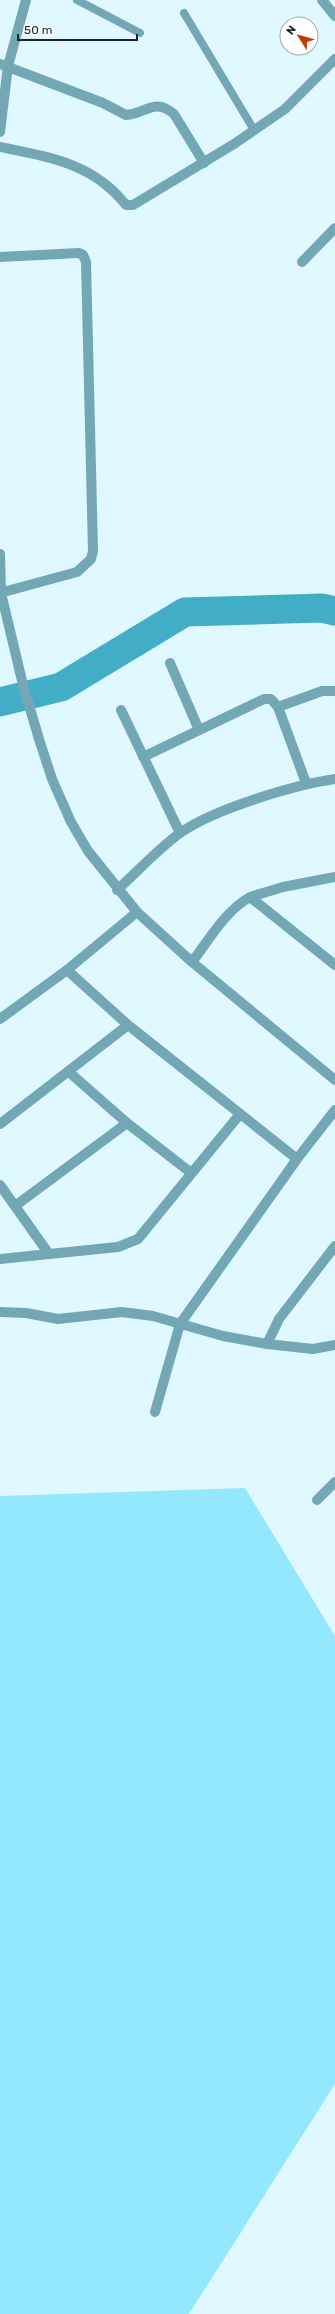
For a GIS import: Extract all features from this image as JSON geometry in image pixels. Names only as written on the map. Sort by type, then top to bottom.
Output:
[{"type":"street","points":[[0,132],[4,65],[26,0]]},
{"type":"street","points":[[322,0],[335,16]]},
{"type":"street","points":[[0,147],[39,155],[82,169],[110,186],[129,206],[204,163],[285,109],[335,59]]},
{"type":"street","points":[[4,65],[103,103],[126,116],[161,105],[174,114],[204,163]]},
{"type":"street","points":[[302,262],[335,228]]},
{"type":"street","points":[[0,257],[79,253],[83,255],[86,262],[93,551],[91,559],[77,572],[0,593]]},
{"type":"street","points":[[0,554],[0,593],[23,685],[52,779],[71,822],[88,851],[117,890],[138,912],[192,962],[335,1080]]},
{"type":"street","points":[[170,663],[199,730]]},
{"type":"street","points":[[278,707],[322,691],[335,691]]},
{"type":"street","points":[[143,757],[264,699],[271,699],[278,707],[306,783]]},
{"type":"street","points":[[121,710],[180,832]]},
{"type":"street","points":[[117,890],[180,832],[232,808],[306,783],[335,778]]},
{"type":"street","points":[[192,962],[240,902],[250,897],[283,887],[335,877]]},
{"type":"street","points":[[250,897],[335,964]]},
{"type":"street","points":[[0,1019],[67,970],[138,912]]},
{"type":"street","points":[[67,970],[128,1025],[297,1159]]},
{"type":"street","points":[[0,1124],[128,1025]]},
{"type":"street","points":[[69,1072],[127,1123],[190,1172]]},
{"type":"street","points":[[155,1412],[180,1324],[297,1159],[335,1110]]},
{"type":"street","points":[[0,1259],[118,1247],[133,1242],[148,1229],[190,1172],[240,1114]]},
{"type":"street","points":[[15,1206],[127,1123]]},
{"type":"street","points":[[0,1185],[49,1254]]},
{"type":"street","points":[[267,1344],[279,1319],[335,1246]]},
{"type":"street","points":[[0,1312],[26,1313],[58,1319],[122,1312],[153,1316],[223,1336],[267,1344],[313,1349],[335,1345]]},
{"type":"street","points":[[318,1500],[335,1482]]},
{"type":"lane","points":[[77,0],[140,33]]},
{"type":"lane","points":[[184,13],[254,130]]},
{"type":"shaded area","points":[[245,1488],[335,1636],[335,2084],[189,2314],[0,2314],[0,1496]]},
{"type":"waterway","points":[[0,702],[61,687],[185,612],[322,608],[335,611]]}]
